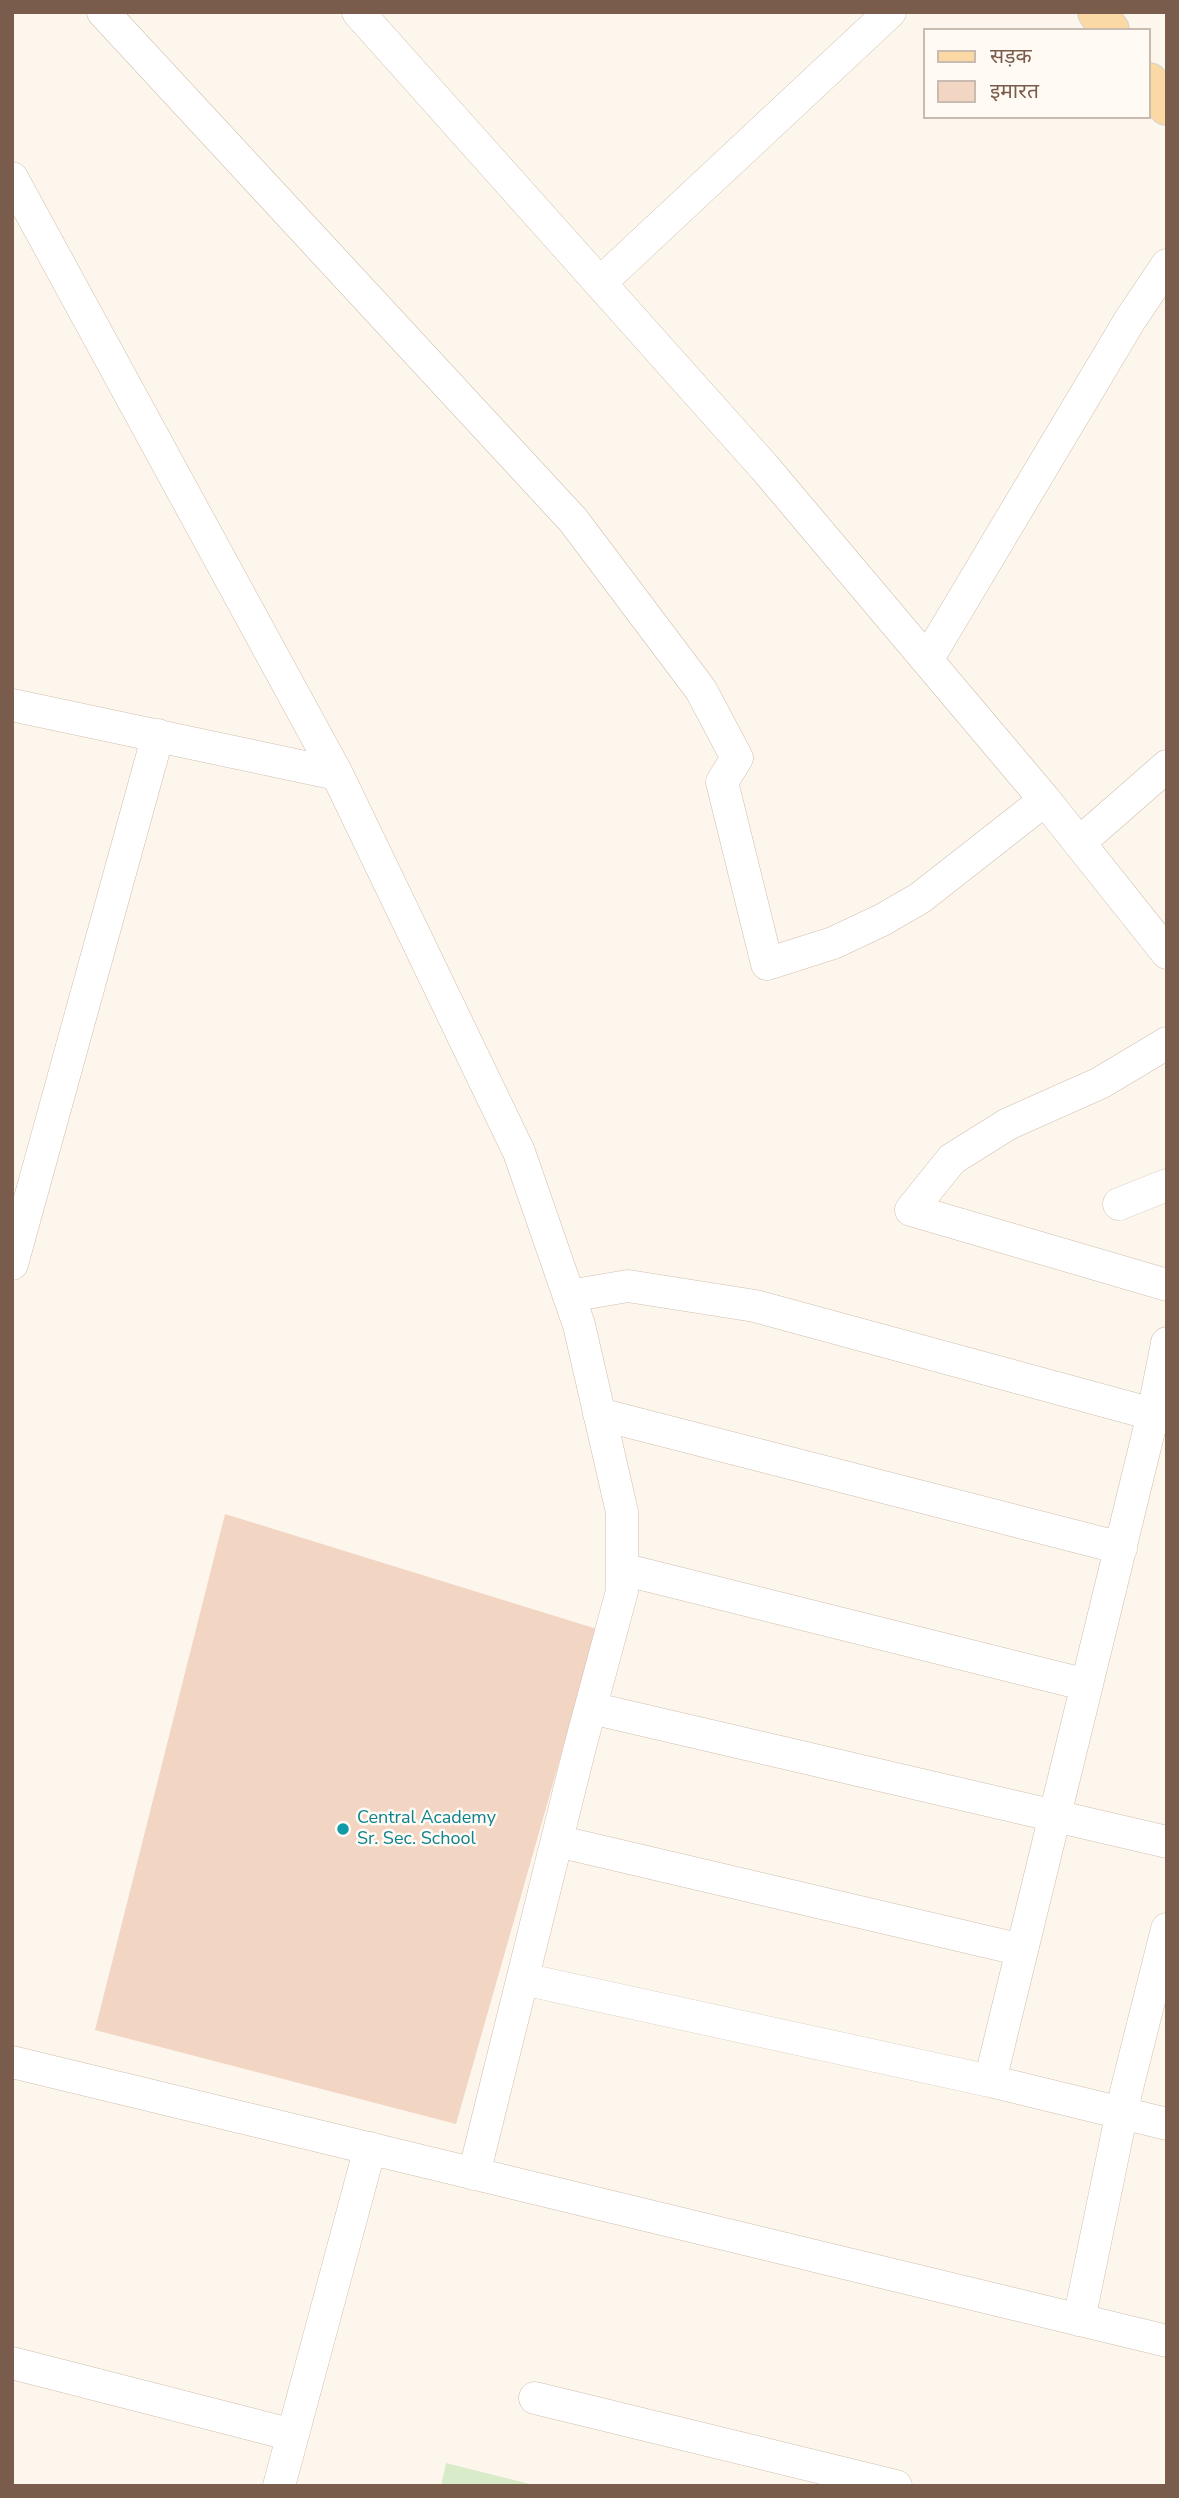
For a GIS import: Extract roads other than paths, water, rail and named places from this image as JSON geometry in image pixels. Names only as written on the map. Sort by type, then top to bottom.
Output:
[{"type":"main road","points":[[1097,12],[1109,28]]},
{"type":"main road","points":[[1151,85],[1167,106]]},
{"type":"street","points":[[103,12],[573,520],[701,690],[737,758],[722,782],[766,964],[833,943],[920,898],[1045,800]]},
{"type":"street","points":[[358,12],[765,468],[1045,800],[1167,953]]},
{"type":"street","points":[[601,282],[890,12]]},
{"type":"street","points":[[12,178],[337,774],[519,1152],[579,1325],[622,1512],[622,1591],[556,1840],[474,2174]]},
{"type":"street","points":[[927,660],[1130,320],[1167,265]]},
{"type":"street","points":[[12,705],[337,774]]},
{"type":"street","points":[[12,1264],[158,735]]},
{"type":"street","points":[[1079,843],[1167,766]]},
{"type":"street","points":[[1167,1043],[1100,1083],[1008,1124],[951,1159],[911,1210],[1167,1285]]},
{"type":"street","points":[[1119,1204],[1167,1185]]},
{"type":"street","points":[[569,1296],[628,1286],[755,1306],[1160,1416]]},
{"type":"street","points":[[990,2081],[1121,1548],[1160,1416],[1167,1343]]},
{"type":"street","points":[[599,1415],[1121,1548]]},
{"type":"street","points":[[622,1569],[1087,1685]]},
{"type":"street","points":[[590,1707],[1167,1842]]},
{"type":"street","points":[[556,1840],[1023,1950]]},
{"type":"street","points":[[1079,2320],[1122,2112],[1167,1929]]},
{"type":"street","points":[[523,1979],[990,2081],[1167,2124]]},
{"type":"street","points":[[12,2062],[1167,2341]]},
{"type":"street","points":[[279,2486],[370,2148]]},
{"type":"street","points":[[12,2363],[293,2435]]},
{"type":"street","points":[[535,2398],[896,2486]]},
{"type":"place","name":"Central Academy Sr. Sec. School","points":[[343,1829]]}]
